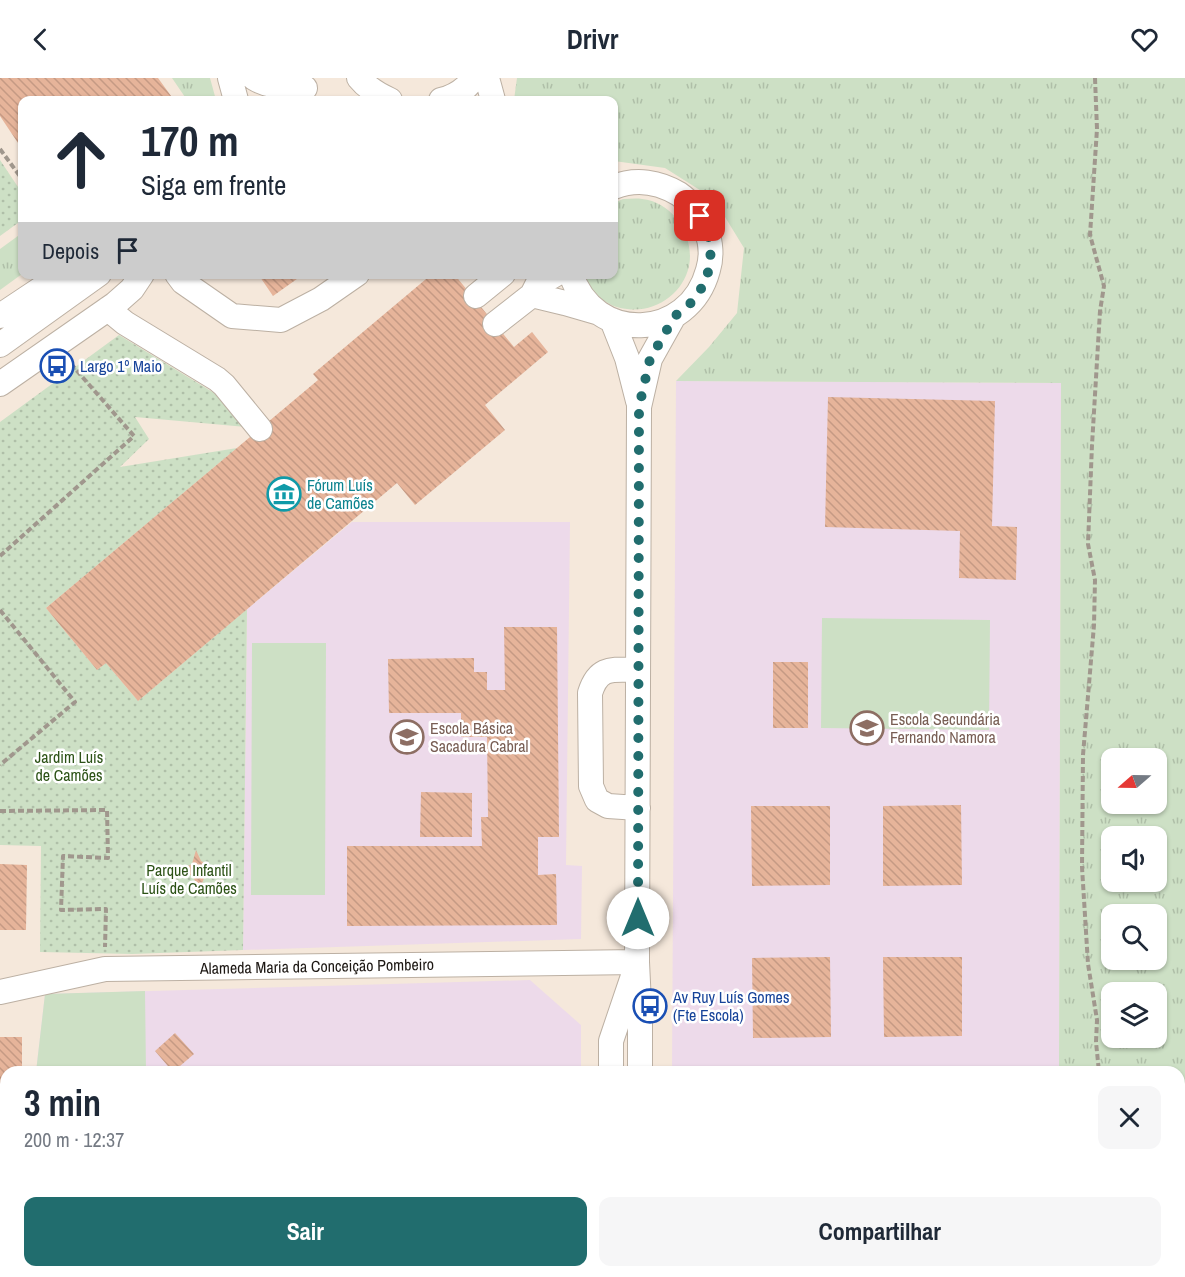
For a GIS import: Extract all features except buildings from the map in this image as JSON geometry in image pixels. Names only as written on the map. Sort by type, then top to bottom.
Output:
[{"type":"street","points":[[230,78],[235,96]]},
{"type":"street","points":[[254,78],[266,85],[304,89]]},
{"type":"street","points":[[359,78],[374,96]]},
{"type":"street","points":[[453,96],[470,84],[474,78]]},
{"type":"street","points":[[487,78],[492,96]]},
{"type":"street","points":[[532,295],[565,303],[633,326],[654,324],[675,316],[692,302],[705,283],[711,261],[709,238],[700,216],[686,199],[666,187],[644,182],[618,184]]},
{"type":"street","points":[[0,316],[56,279]]},
{"type":"street","points":[[0,345],[92,279]]},
{"type":"street","points":[[0,384],[108,309],[132,289],[139,279]]},
{"type":"street","points":[[181,279],[232,316],[281,320],[321,299],[350,279]]},
{"type":"street","points":[[476,296],[497,279]]},
{"type":"street","points":[[495,324],[532,295],[537,285],[547,279]]},
{"type":"street","points":[[572,279],[585,301],[605,317],[627,358],[639,407]]},
{"type":"street","points":[[108,309],[125,323],[217,379],[260,429]]},
{"type":"street","points":[[640,1066],[637,962],[639,407],[650,359],[675,316]]},
{"type":"street","points":[[638,670],[603,672],[594,680],[590,693],[591,786],[597,800],[608,806],[638,808]]},
{"type":"street","points":[[611,1066],[611,1041],[637,962]]},
{"type":"street","name":"Alameda Maria da Conceição Pombeiro","points":[[0,992],[105,969],[637,962]]},
{"type":"path","points":[[1095,78],[1097,129],[1090,235],[1104,286],[1100,311],[1088,544],[1095,580],[1094,625],[1083,755],[1082,867],[1088,964],[1097,1020],[1096,1042],[1099,1066]]},
{"type":"path","points":[[0,149],[18,174]]},
{"type":"path","points":[[0,556],[134,436],[71,363],[78,357]]},
{"type":"path","points":[[0,610],[75,702],[0,765]]},
{"type":"path","points":[[0,811],[107,810],[108,858],[63,856],[61,910],[106,909],[105,969]]},
{"type":"shaded area","name":"Escola Secundária Fernando Namora","points":[[676,381],[1061,383],[1059,1066],[672,1066]]},
{"type":"shaded area","name":"Escola Básica Sacadura Cabral","points":[[352,522],[570,522],[566,865],[582,866],[581,939],[243,950],[247,609]]},
{"type":"shaded area","points":[[530,980],[581,1025],[581,1066],[37,1066],[45,994]]},
{"type":"green space","points":[[172,78],[210,78],[215,96],[184,96]]},
{"type":"green space","points":[[517,78],[1185,78],[1185,1066],[1059,1066],[1061,383],[676,381],[709,347],[737,313],[744,248],[714,199],[665,168],[618,162],[618,96],[515,96]]},
{"type":"green space","points":[[0,160],[18,187],[18,223],[0,236]]},
{"type":"green space","points":[[642,199],[663,207],[679,222],[689,243],[689,266],[681,285],[666,300],[648,308],[619,308],[606,302],[595,293],[585,279],[618,279],[618,201]]},
{"type":"green space","points":[[18,236],[18,277],[0,290],[0,249]]},
{"type":"green space","name":"Jardim Luís de Camões","points":[[119,335],[219,396],[246,427],[135,417],[149,439],[120,467],[237,448],[46,608],[97,670],[106,663],[138,701],[247,609],[243,950],[132,954],[40,952],[41,846],[0,845],[0,422]]},
{"type":"green space","points":[[822,618],[990,620],[989,730],[821,728]]},
{"type":"green space","points":[[252,643],[326,643],[325,895],[251,895]]},
{"type":"green space","points":[[145,991],[146,1066],[37,1066],[45,994]]},
{"type":"place","name":"Largo 1º Maio","points":[[57,366]]},
{"type":"place","name":"Fórum Luís de Camões","points":[[284,494]]},
{"type":"place","name":"Escola Secundária Fernando Namora","points":[[867,728]]},
{"type":"place","name":"Escola Básica Sacadura Cabral","points":[[407,737]]},
{"type":"place","name":"Av Ruy Luís Gomes (Fte Escola)","points":[[650,1006]]},
{"type":"route","points":[[638,918],[639,407],[650,359],[675,316],[692,302],[705,283],[711,261],[709,238],[700,216]]},
{"type":"park label","name":"Parque Infantil Luís de Camões","points":[[189,879]]}]
